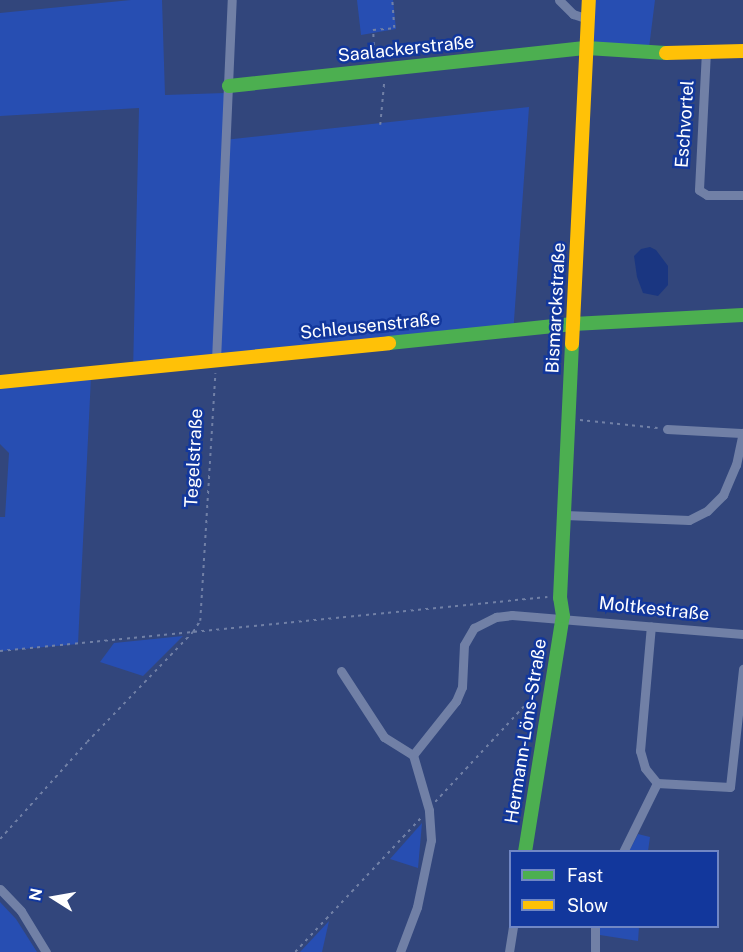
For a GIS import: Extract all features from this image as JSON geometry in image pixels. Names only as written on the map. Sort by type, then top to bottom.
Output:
[{"type":"street","points":[[216,360],[232,0]]},
{"type":"street","points":[[559,0],[573,14],[588,19]]},
{"type":"street","name":"Bismarckstraße","points":[[562,616],[560,598],[589,0]]},
{"type":"street","name":"Saalackerstraße","points":[[229,86],[587,48],[636,54],[743,51]]},
{"type":"street","name":"Eschvortel","points":[[706,51],[699,189],[707,195],[743,195]]},
{"type":"street","name":"Schleusenstraße","points":[[0,382],[573,324],[743,315]]},
{"type":"street","points":[[565,515],[689,520],[707,511],[723,495],[736,465],[742,433],[667,429]]},
{"type":"street","name":"Moltkestraße","points":[[413,755],[456,701],[462,687],[464,645],[474,628],[496,617],[562,616],[743,634]]},
{"type":"street","name":"Hermann-Löns-Straße","points":[[525,850],[562,616]]},
{"type":"street","points":[[651,626],[640,751],[645,768],[657,783],[730,787],[743,669]]},
{"type":"street","points":[[342,671],[384,737],[413,755],[429,810],[431,840],[426,869],[400,952]]},
{"type":"street","points":[[624,850],[657,783]]},
{"type":"street","points":[[0,889],[21,911],[46,952]]},
{"type":"street","points":[[509,952],[513,928]]},
{"type":"street","points":[[595,928],[595,952]]},
{"type":"path","points":[[380,125],[380,70],[373,30],[394,28],[392,0]]},
{"type":"path","name":"Tegelstraße","points":[[0,839],[193,632],[203,598],[216,360]]},
{"type":"path","points":[[570,419],[667,429]]},
{"type":"path","points":[[0,651],[541,597],[560,598]]},
{"type":"path","points":[[295,952],[554,677]]},
{"type":"shaded area","points":[[131,0],[162,0],[165,95],[225,93],[224,140],[529,107],[513,335],[133,373],[139,108],[0,116],[0,13]]},
{"type":"shaded area","points":[[357,0],[393,0],[396,29],[361,35]]},
{"type":"shaded area","points":[[594,0],[655,0],[649,48],[593,46]]},
{"type":"shaded area","points":[[650,247],[656,250],[668,266],[668,285],[658,296],[643,293],[637,277],[634,256],[641,249]]},
{"type":"shaded area","points":[[91,377],[78,644],[0,651],[0,517],[5,517],[9,453],[0,444],[0,387]]},
{"type":"shaded area","points":[[183,636],[143,676],[100,662],[114,643]]},
{"type":"shaded area","points":[[422,823],[418,868],[390,859]]},
{"type":"shaded area","points":[[638,834],[650,837],[648,850],[630,850]]},
{"type":"shaded area","points":[[0,902],[16,919],[37,952],[0,952]]},
{"type":"shaded area","points":[[329,921],[322,952],[300,952]]},
{"type":"shaded area","points":[[600,928],[639,928],[638,941],[600,935]]},
{"type":"traffic: fast","points":[[229,86],[587,48],[666,53]]},
{"type":"traffic: fast","points":[[389,343],[573,324],[743,315]]},
{"type":"traffic: fast","points":[[525,850],[563,616],[560,598],[572,344]]},
{"type":"traffic: slow","points":[[572,344],[589,0]]},
{"type":"traffic: slow","points":[[666,53],[743,51]]},
{"type":"traffic: slow","points":[[0,382],[389,343]]}]
